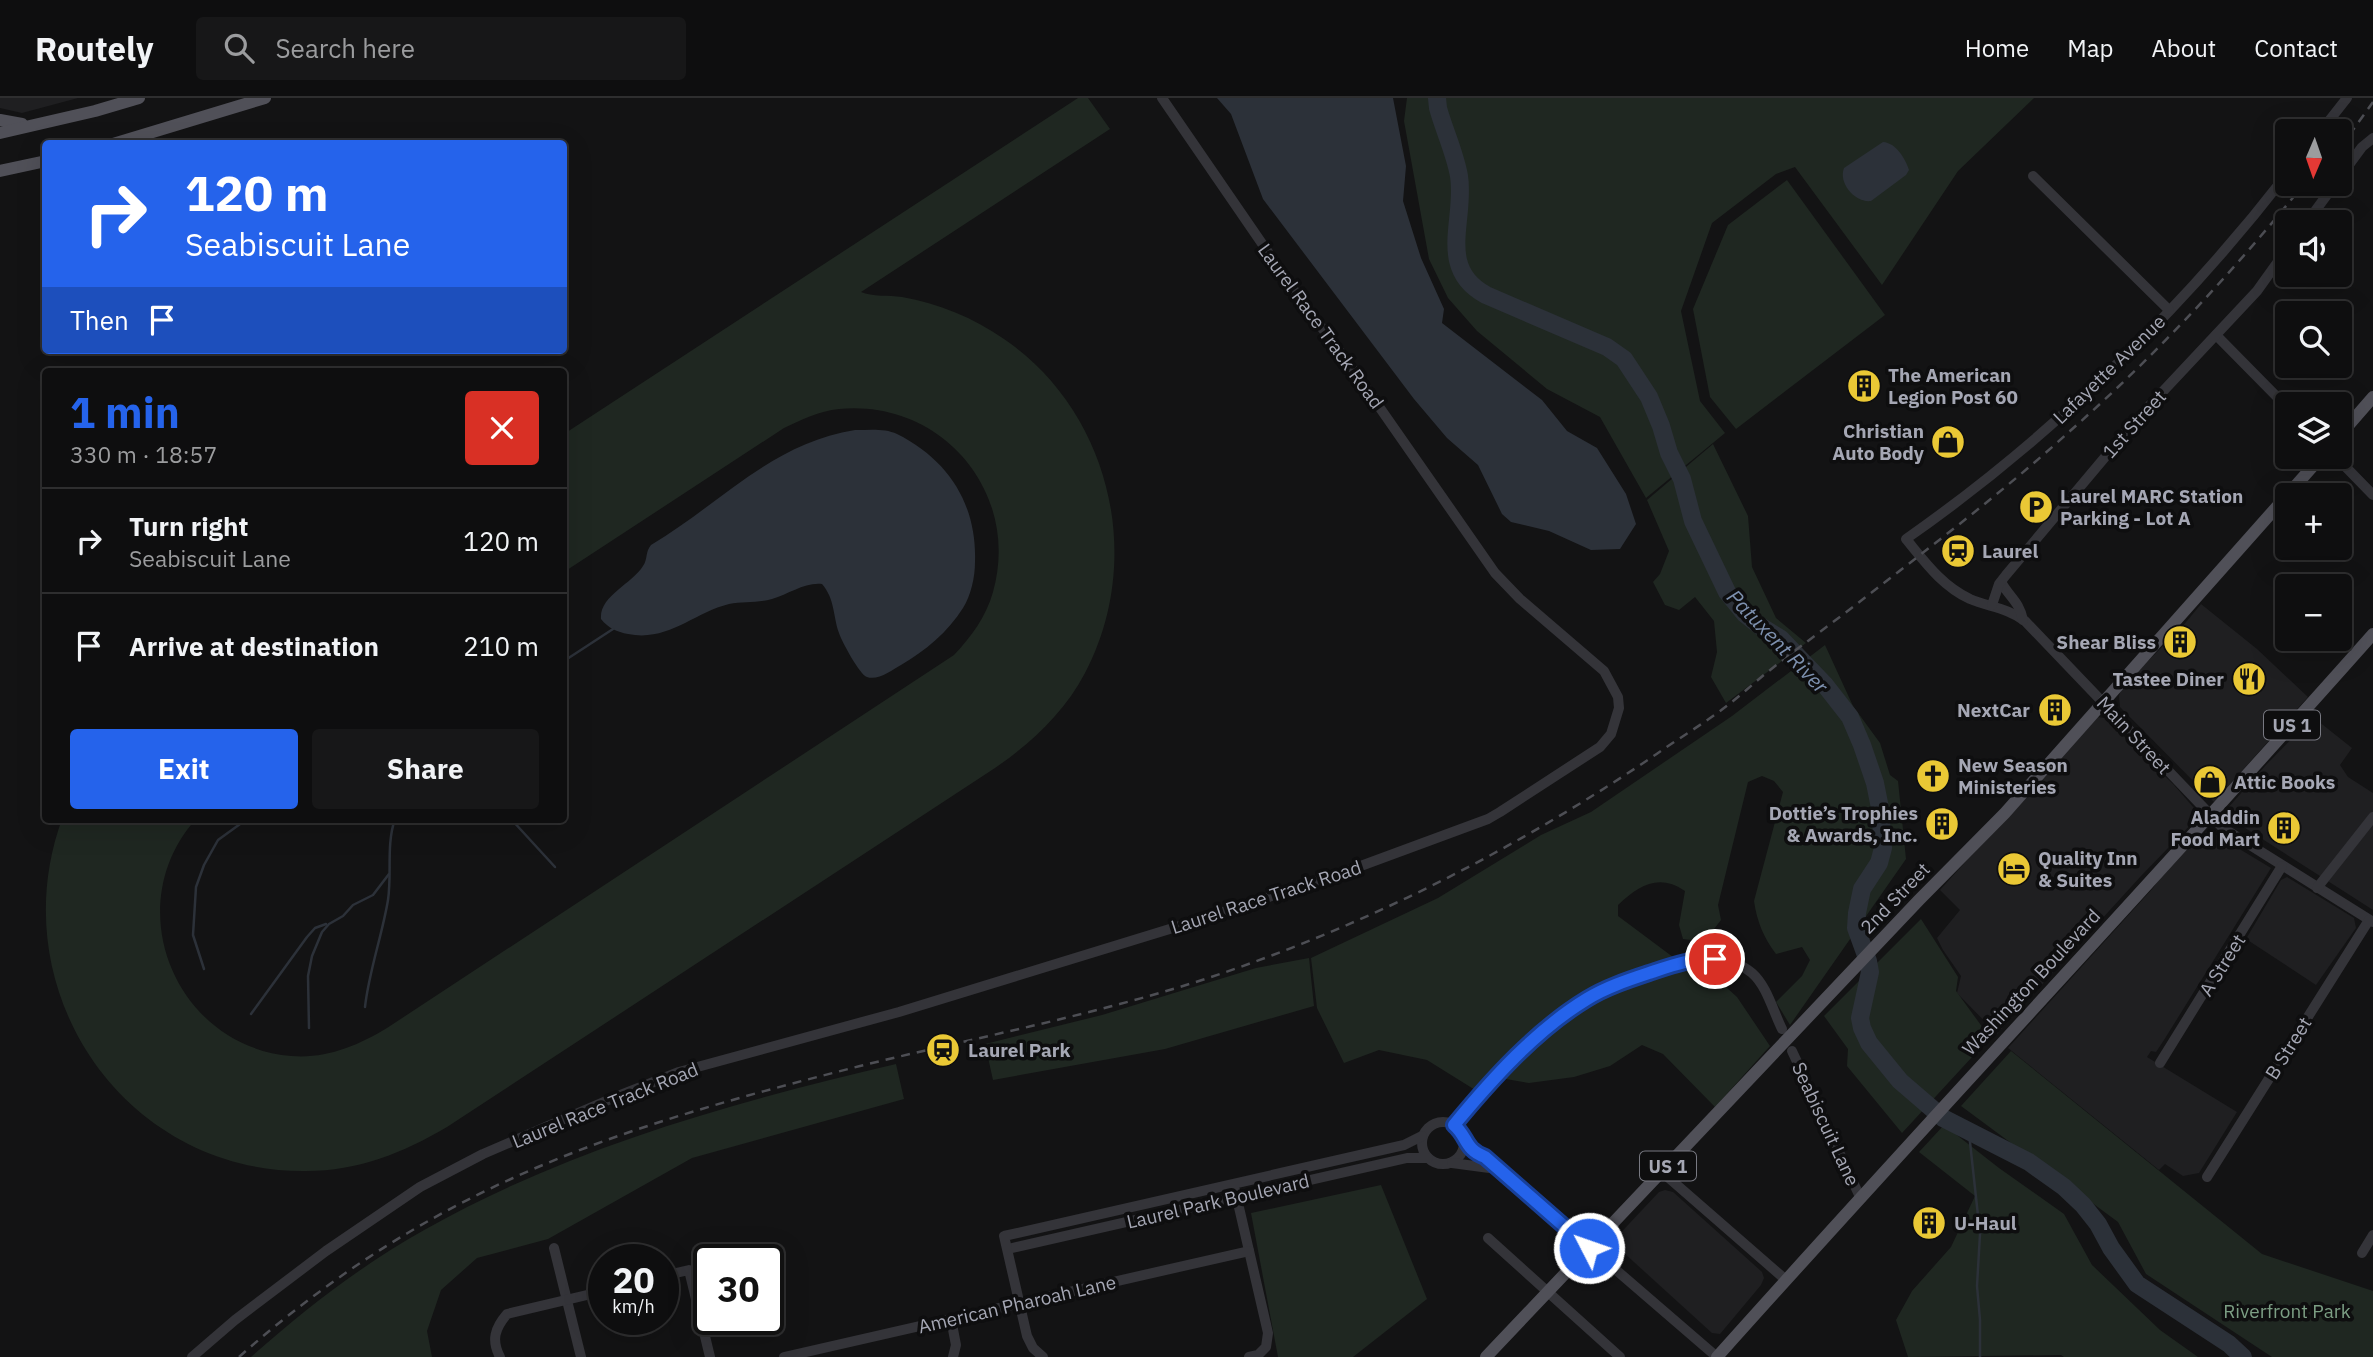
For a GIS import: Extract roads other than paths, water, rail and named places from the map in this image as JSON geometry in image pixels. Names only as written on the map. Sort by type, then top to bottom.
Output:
[{"type":"main road","points":[[0,133],[139,98]]},
{"type":"main road","points":[[126,140],[265,98]]},
{"type":"main road","points":[[0,120],[36,125]]},
{"type":"main road","points":[[0,171],[42,162]]},
{"type":"main road","points":[[2352,421],[2373,397]]},
{"type":"main road","name":"2nd Street","points":[[1486,1357],[1919,900],[2005,813],[2309,469]]},
{"type":"main road","name":"Washington Boulevard","points":[[1717,1357],[1970,1075],[2212,816],[2373,634]]},
{"type":"street","name":"Laurel Race Track Road","points":[[192,1357],[235,1320],[326,1251],[420,1187],[483,1154],[679,1072],[912,1008],[1186,924],[1339,874],[1488,819],[1589,756],[1611,734],[1619,708],[1618,697],[1604,671],[1520,599],[1495,573],[1357,375],[1296,293],[1162,98]]},
{"type":"street","points":[[2330,119],[2347,98]]},
{"type":"street","points":[[2352,161],[2373,138]]},
{"type":"street","points":[[2033,176],[2169,310]]},
{"type":"street","name":"Lafayette Avenue","points":[[1906,539],[1982,485],[2046,431],[2169,310],[2275,189]]},
{"type":"street","name":"1st Street","points":[[1992,605],[2001,582],[2137,419],[2257,291],[2275,266]]},
{"type":"street","points":[[2216,335],[2275,395]]},
{"type":"street","points":[[2348,469],[2373,495]]},
{"type":"street","name":"Main Street","points":[[1906,539],[1949,586],[1968,598],[2011,611],[2023,620],[2212,816],[2236,837],[2371,921]]},
{"type":"street","points":[[2001,582],[2007,593],[2020,606],[2023,620]]},
{"type":"street","points":[[2317,888],[2373,817]]},
{"type":"street","name":"A Street","points":[[2160,1063],[2282,866]]},
{"type":"street","name":"B Street","points":[[2207,1177],[2371,921]]},
{"type":"street","points":[[1717,1357],[1485,1157],[1469,1148],[1462,1133],[1454,1125],[1480,1093],[1562,1016],[1589,998],[1669,966],[1702,958],[1727,960],[1740,965],[1752,973],[1762,985],[1782,1029]]},
{"type":"street","name":"Seabiscuit Lane","points":[[1792,1051],[1860,1198]]},
{"type":"street","name":"Laurel Park Boulevard","points":[[1454,1125],[1444,1121],[1437,1122],[1422,1136],[1404,1145],[1004,1236],[1007,1249],[1407,1158],[1428,1158],[1438,1164],[1497,1169]]},
{"type":"street","points":[[1422,1136],[1423,1150],[1428,1158]]},
{"type":"street","points":[[1451,1163],[1462,1153],[1464,1139]]},
{"type":"street","points":[[1662,1172],[1786,1280]]},
{"type":"street","points":[[1233,1184],[1268,1341],[1263,1351],[1249,1357]]},
{"type":"street","points":[[2362,1253],[2373,1235]]},
{"type":"street","points":[[1488,1238],[1620,1357]]},
{"type":"street","points":[[554,1248],[581,1357]]},
{"type":"street","points":[[1007,1249],[1029,1343],[1043,1357]]},
{"type":"street","name":"American Pharoah Lane","points":[[784,1357],[1249,1251]]},
{"type":"street","points":[[679,1272],[690,1270],[710,1357]]},
{"type":"street","points":[[500,1357],[494,1336],[498,1325],[507,1314],[588,1295]]},
{"type":"street","points":[[951,1319],[956,1345],[953,1357]]},
{"type":"waterway","name":"Patuxent River","points":[[1437,98],[1459,176],[1456,242],[1462,271],[1471,284],[1486,295],[1607,347],[1624,359],[1649,397],[1669,453],[1682,479],[1693,521],[1727,592],[1745,614],[1781,639],[1825,685],[1850,717],[1875,783],[1883,848],[1879,863],[1862,889],[1857,913],[1856,928],[1870,972],[1860,1018],[1869,1043],[1900,1081],[1943,1118],[2029,1162],[2064,1187],[2098,1224],[2111,1248],[2137,1284],[2229,1344],[2243,1357]]},
{"type":"waterway","points":[[567,659],[613,629]]},
{"type":"waterway","points":[[204,969],[193,935],[196,887],[218,840],[241,823]]},
{"type":"waterway","points":[[365,1007],[388,900],[394,823]]},
{"type":"waterway","points":[[515,823],[555,867]]},
{"type":"waterway","points":[[309,1028],[308,976],[312,956],[322,932],[353,905],[373,895],[389,874]]},
{"type":"waterway","points":[[251,1014],[307,937],[315,928],[326,924]]},
{"type":"waterway","points":[[1969,1133],[1980,1234],[1977,1286],[1980,1357]]},
{"type":"railway","points":[[2352,131],[2373,102]]},
{"type":"railway","points":[[239,1357],[335,1280],[404,1235],[476,1196],[555,1160],[640,1128],[771,1089],[1075,1016],[1202,980],[1322,936],[1380,910],[1438,883],[1550,822],[1720,711],[2017,477],[2102,402],[2163,343],[2221,281],[2294,196]]},
{"type":"place","name":"The American Legion Post 60","points":[[1864,386]]},
{"type":"place","name":"Christian Auto Body","points":[[1948,442]]},
{"type":"place","name":"Laurel MARC Station Parking - Lot A","points":[[2036,507]]},
{"type":"place","name":"Laurel","points":[[1958,551]]},
{"type":"place","name":"Shear Bliss","points":[[2180,642]]},
{"type":"place","name":"Tastee Diner","points":[[2249,679]]},
{"type":"place","name":"NextCar","points":[[2055,710]]},
{"type":"place","name":"New Season Ministeries","points":[[1933,776]]},
{"type":"place","name":"Attic Books","points":[[2210,782]]},
{"type":"place","name":"Dottie’s Trophies & Awards, Inc.","points":[[1942,824]]},
{"type":"place","name":"Aladdin Food Mart","points":[[2284,828]]},
{"type":"place","name":"Quality Inn & Suites","points":[[2014,869]]},
{"type":"place","name":"Laurel Park","points":[[943,1050]]},
{"type":"place","name":"U-Haul","points":[[1929,1223]]},
{"type":"park label","name":"Riverfront Park","points":[[2287,1311]]}]
